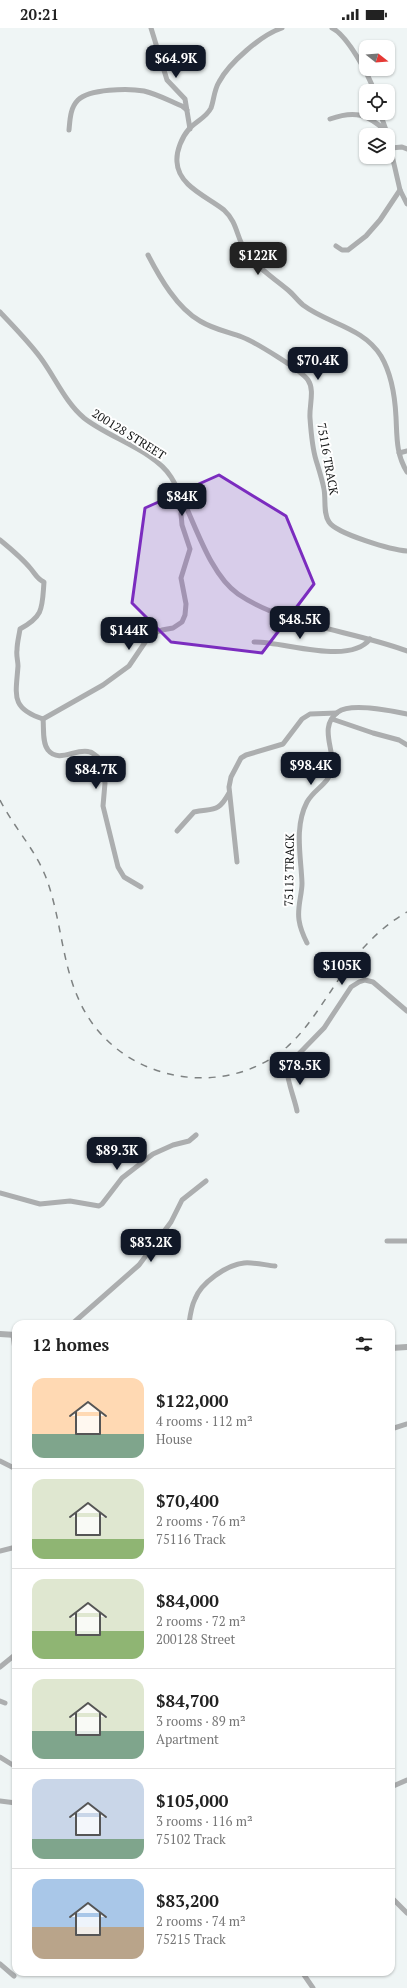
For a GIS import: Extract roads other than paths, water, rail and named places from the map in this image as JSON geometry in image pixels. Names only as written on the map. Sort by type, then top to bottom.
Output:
[{"type":"street","points":[[150,28],[167,80],[185,99],[190,128]]},
{"type":"street","points":[[282,28],[262,38],[224,75],[215,90],[211,108],[182,138],[177,162],[180,173],[185,181],[198,193],[223,210],[233,220],[241,244],[254,262],[303,305],[365,338],[381,356],[389,376],[396,415],[399,453],[407,472]]},
{"type":"street","points":[[332,28],[343,36],[363,68],[371,84]]},
{"type":"street","points":[[69,130],[73,106],[78,100],[91,94],[122,89],[144,91],[182,106],[187,110]]},
{"type":"street","points":[[330,119],[343,114],[360,115],[374,120],[382,128]]},
{"type":"street","points":[[395,148],[402,147],[407,150]]},
{"type":"street","points":[[394,164],[400,190],[407,204]]},
{"type":"street","points":[[336,246],[342,250],[348,250],[366,236],[380,220],[400,190]]},
{"type":"street","name":"75116 TRACK","points":[[148,255],[168,288],[193,317],[204,323],[248,340],[298,371],[309,381],[311,392],[310,411],[313,447],[324,490],[326,516],[330,524],[346,533],[377,545],[407,551]]},
{"type":"street","name":"200128 STREET","points":[[0,312],[41,358],[72,405],[84,418],[102,431],[158,462],[171,476],[184,500],[218,573],[236,593],[253,603],[277,612],[345,634],[370,639],[407,651]]},
{"type":"street","points":[[399,453],[407,450]]},
{"type":"street","points":[[43,719],[103,685],[128,666],[150,635],[162,630],[173,628],[182,622],[186,615],[186,604],[181,578],[190,549],[182,525],[181,514],[184,500]]},
{"type":"street","points":[[0,540],[14,550],[38,579],[44,582],[44,604],[34,621],[20,629],[16,651],[18,665],[15,694],[20,707],[30,714],[43,719]]},
{"type":"street","points":[[254,642],[271,643],[305,649],[348,651],[364,646],[370,639]]},
{"type":"street","points":[[237,862],[229,792],[231,777],[241,758],[246,755],[283,744],[302,719],[316,712],[337,713],[344,709],[360,708],[388,710],[407,714]]},
{"type":"street","name":"75113 TRACK","points":[[306,943],[299,920],[302,885],[299,840],[301,821],[307,803],[330,775],[332,760],[328,744],[328,732],[332,719],[337,713]]},
{"type":"street","points":[[43,719],[46,747],[52,753],[64,755],[84,751],[90,752],[100,759],[105,783],[103,799],[104,813],[118,867],[124,877],[142,887]]},
{"type":"street","points":[[332,719],[399,740],[407,745]]},
{"type":"street","points":[[177,831],[194,812],[212,809],[222,805],[229,792]]},
{"type":"street","points":[[297,1112],[292,1087],[286,1074],[287,1066],[292,1059],[324,1028],[351,987],[365,980],[373,982],[407,1011]]},
{"type":"street","points":[[0,1192],[45,1204],[70,1201],[95,1206],[102,1204],[122,1178],[153,1154],[172,1145],[189,1141],[196,1136]]},
{"type":"street","points":[[77,1320],[139,1265],[171,1222],[182,1200],[206,1181]]},
{"type":"street","points":[[387,1241],[407,1241]]},
{"type":"street","points":[[190,1320],[194,1300],[198,1292],[219,1274],[235,1265],[245,1262],[275,1266]]},
{"type":"street","points":[[0,1334],[12,1335]]},
{"type":"street","points":[[395,1348],[407,1347]]},
{"type":"street","points":[[395,1428],[407,1424]]},
{"type":"street","points":[[0,1461],[12,1467]]},
{"type":"street","points":[[0,1551],[12,1548]]},
{"type":"street","points":[[0,1667],[12,1657]]},
{"type":"street","points":[[0,1757],[12,1765]]},
{"type":"street","points":[[395,1785],[407,1780]]},
{"type":"street","points":[[0,1801],[12,1802]]},
{"type":"street","points":[[395,1901],[407,1913]]},
{"type":"street","points":[[0,1964],[12,1974]]},
{"type":"street","points":[[304,1976],[312,1988]]},
{"type":"railway","points":[[0,800],[35,856],[45,875],[55,906],[68,970],[79,1000],[95,1027],[117,1049],[143,1065],[171,1074],[201,1078],[232,1075],[261,1064],[287,1047],[294,1041],[316,1013],[355,957],[384,928],[407,912]]}]
